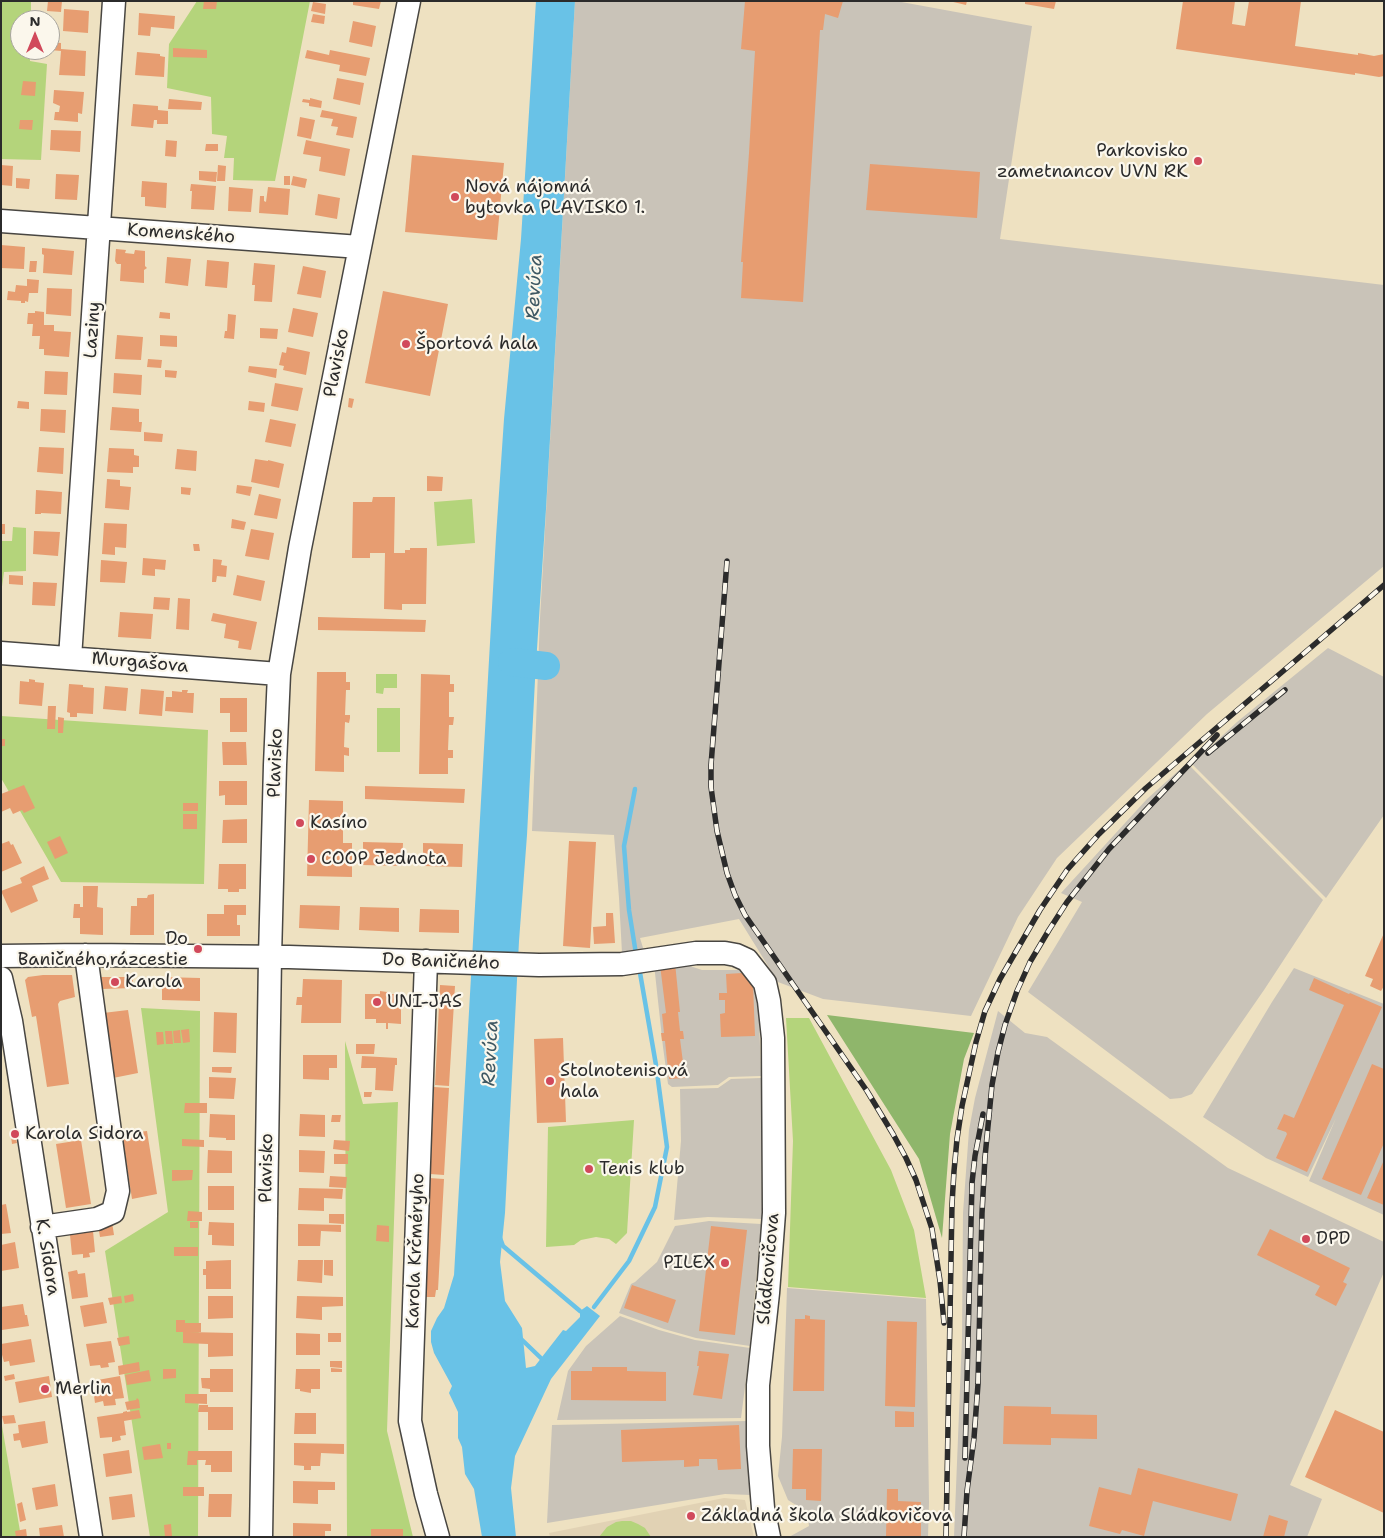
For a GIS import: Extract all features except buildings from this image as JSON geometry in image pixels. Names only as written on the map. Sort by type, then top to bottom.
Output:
[{"type":"street","name":"Laziny","points":[[70,658],[114,1]]},
{"type":"street","name":"Plavisko","points":[[261,1537],[270,957],[279,674],[300,548],[409,1]]},
{"type":"street","name":"Komenského","points":[[1,221],[360,247]]},
{"type":"street","name":"Murgašova","points":[[1,653],[279,674]]},
{"type":"street","name":"Do Baničného","points":[[1,956],[270,957],[467,964],[622,964],[696,953],[725,953],[747,960],[765,983],[769,1001]]},
{"type":"street","points":[[42,1227],[98,1219],[113,1212],[118,1191],[86,955]]},
{"type":"street","name":"Karola Krčméryho","points":[[426,962],[410,1421],[426,1494],[438,1537]]},
{"type":"street","name":"K. Sidora","points":[[1,978],[11,1021],[90,1537]]},
{"type":"street","name":"Sládkovičova","points":[[769,1001],[773,1038],[774,1213],[758,1385],[759,1455],[763,1508],[769,1537]]},
{"type":"shaded area","points":[[575,1],[896,1],[1032,26],[1000,239],[1384,285],[1384,566],[1207,714],[1057,858],[1018,917],[971,1016],[823,999],[778,982],[739,919],[640,938],[644,951],[622,953],[614,835],[532,831],[540,618]]},
{"type":"shaded area","points":[[1328,648],[1384,677],[1384,815],[1326,898],[1192,764],[1237,722]]},
{"type":"shaded area","points":[[1187,763],[1323,900],[1192,1094],[1170,1099],[1028,992],[1082,902],[1061,893],[1147,799]]},
{"type":"shaded area","points":[[675,961],[702,970],[742,970],[758,987],[761,1076],[729,1077],[718,1085],[672,1087],[668,1084],[654,964]]},
{"type":"shaded area","points":[[1294,968],[1384,1004],[1384,1215],[1309,1181],[1336,1118],[1308,1177],[1266,1158],[1203,1117]]},
{"type":"shaded area","points":[[998,1011],[1025,1033],[1047,1037],[1228,1168],[1384,1242],[1384,1272],[1290,1485],[1322,1499],[1307,1537],[954,1537],[962,1338],[963,1213],[969,1130],[975,1098]]},
{"type":"shaded area","points":[[761,1078],[762,1219],[708,1217],[674,1220],[681,1141],[680,1089],[718,1088],[731,1079]]},
{"type":"shaded area","name":"PILEX","points":[[709,1221],[761,1224],[750,1346],[696,1338],[619,1313],[631,1284],[657,1262],[675,1226]]},
{"type":"shaded area","points":[[787,1288],[926,1299],[928,1537],[789,1537],[809,1526],[807,1512],[788,1500],[778,1476],[782,1437]]},
{"type":"shaded area","points":[[620,1316],[695,1340],[750,1348],[741,1418],[557,1420],[568,1371],[586,1346]]},
{"type":"shaded area","points":[[747,1421],[751,1495],[725,1494],[547,1523],[552,1425]]},
{"type":"shaded area","name":"Základná škola Sládkovičova","points":[[724,1498],[745,1500],[754,1537],[550,1537],[549,1533]]},
{"type":"green space","points":[[1,1],[31,1],[31,10],[10,10],[10,60],[30,60],[47,64],[41,160],[1,159]]},
{"type":"green space","points":[[197,1],[310,1],[275,181],[233,180],[234,158],[224,158],[227,136],[212,134],[211,97],[167,88],[169,44]]},
{"type":"green space","points":[[472,499],[475,543],[437,546],[434,502]]},
{"type":"green space","points":[[13,527],[26,528],[26,571],[4,572],[1,594],[1,541],[12,541]]},
{"type":"green space","points":[[376,674],[397,674],[397,688],[384,688],[383,694],[376,693]]},
{"type":"green space","points":[[377,708],[400,708],[400,752],[377,752]]},
{"type":"green space","points":[[1,716],[208,730],[204,884],[61,882],[1,778]]},
{"type":"green space","points":[[141,1008],[200,1011],[198,1537],[150,1537],[105,1251],[168,1212]]},
{"type":"green space","points":[[827,1015],[974,1033],[964,1059],[950,1134],[942,1238],[919,1159]]},
{"type":"green space","points":[[786,1018],[809,1018],[891,1170],[914,1230],[926,1298],[788,1287],[793,1141]]},
{"type":"green space","points":[[345,1041],[363,1104],[398,1102],[387,1431],[413,1537],[347,1537]]},
{"type":"green space","name":"Tenis klub","points":[[634,1120],[627,1233],[616,1244],[609,1239],[596,1237],[581,1240],[574,1245],[546,1247],[548,1127]]},
{"type":"green space","points":[[1,1420],[21,1537],[1,1537]]},
{"type":"green space","points":[[622,1521],[631,1521],[638,1524],[645,1528],[651,1537],[599,1537],[607,1527]]},
{"type":"water","points":[[536,1],[575,1],[527,835],[519,941],[505,1213],[500,1262],[505,1301],[522,1328],[526,1368],[535,1366],[563,1330],[566,1331],[580,1317],[580,1311],[587,1306],[600,1316],[551,1379],[515,1456],[511,1488],[516,1537],[482,1537],[474,1489],[465,1474],[462,1447],[458,1438],[458,1412],[449,1393],[452,1386],[434,1353],[431,1331],[444,1308],[454,1275],[496,537],[504,419],[521,239]]},
{"type":"waterway","name":"Revúca","points":[[512,662],[546,666]]},
{"type":"waterway","name":"Revúca","points":[[635,789],[624,846],[629,910],[636,954]]},
{"type":"waterway","name":"Revúca","points":[[594,1307],[629,1261],[655,1207],[667,1147],[656,1065],[639,967]]},
{"type":"waterway","points":[[500,1238],[503,1246],[580,1311]]},
{"type":"waterway","points":[[519,1337],[544,1361]]},
{"type":"railway","points":[[727,561],[711,765],[711,787],[717,831],[727,873],[745,915],[867,1091],[906,1158],[916,1180],[932,1229],[944,1323]]},
{"type":"railway","points":[[946,1537],[954,1171],[962,1106],[985,1011],[1000,979],[1040,910],[1067,870],[1099,834],[1146,788],[1384,585]]},
{"type":"railway","points":[[1208,753],[1285,690]]},
{"type":"railway","points":[[964,1537],[978,1384],[985,1157],[992,1085],[1005,1025],[1030,962],[1067,902],[1109,849],[1217,735]]},
{"type":"railway","points":[[965,1458],[972,1183],[983,1114]]},
{"type":"place","name":"Parkovisko zametnancov UVN RK","points":[[1198,161]]},
{"type":"place","name":"Nová nájomná bytovka PLAVISKO 1.","points":[[455,197]]},
{"type":"place","name":"Športová hala","points":[[406,344]]},
{"type":"place","name":"Kasíno","points":[[300,823]]},
{"type":"place","name":"COOP Jednota","points":[[311,859]]},
{"type":"place","name":"Do Baničného,rázcestie","points":[[198,949]]},
{"type":"place","name":"Karola","points":[[115,982]]},
{"type":"place","name":"UNI-JAS","points":[[377,1002]]},
{"type":"place","name":"Stolnotenisová hala","points":[[550,1081]]},
{"type":"place","name":"Karola Sidora","points":[[15,1134]]},
{"type":"place","name":"Tenis klub","points":[[589,1169]]},
{"type":"place","name":"DPD","points":[[1306,1239]]},
{"type":"place","name":"PILEX","points":[[725,1263]]},
{"type":"place","name":"Merlin","points":[[45,1389]]},
{"type":"place","name":"Základná škola Sládkovičova","points":[[691,1516]]}]
